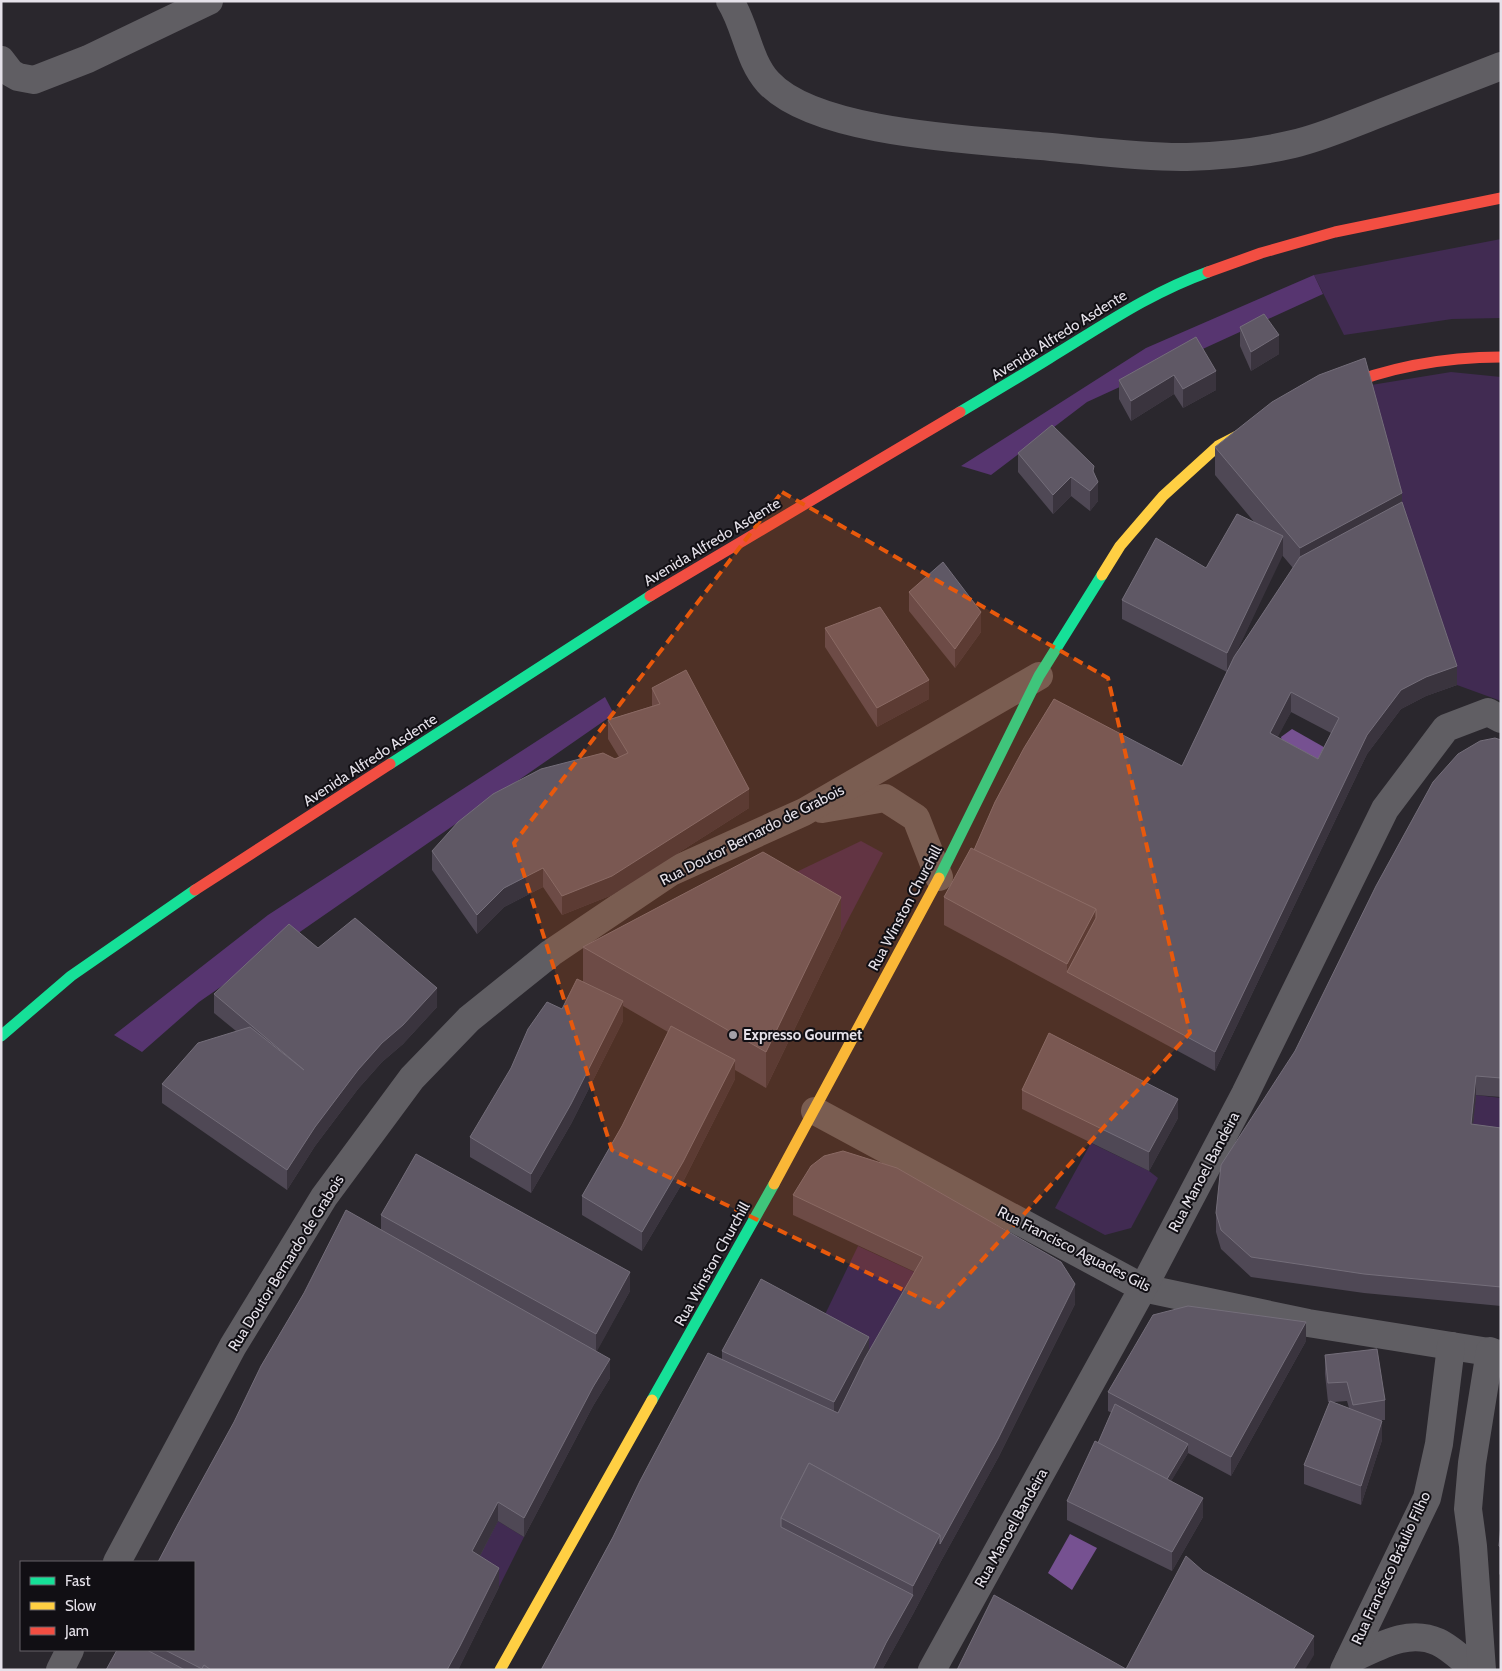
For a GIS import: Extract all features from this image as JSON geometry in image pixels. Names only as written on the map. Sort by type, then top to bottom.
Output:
[{"type":"street","points":[[1,60],[11,73],[18,77],[34,80],[88,59],[209,1]]},
{"type":"street","points":[[730,1],[746,33],[757,65],[768,82],[788,97],[814,111],[845,121],[918,134],[1067,148],[1185,157],[1228,155],[1294,144],[1501,66]]},
{"type":"street","name":"Avenida Alfredo Asdente","points":[[1,1036],[71,976],[161,912],[662,588],[1049,360],[1118,314],[1180,282],[1261,253],[1335,232],[1500,198]]},
{"type":"street","points":[[1327,392],[1392,369],[1475,356],[1501,357]]},
{"type":"street","name":"Rua Winston Churchill","points":[[500,1670],[815,1111],[939,877],[1039,676],[1120,546],[1163,496],[1218,446],[1261,423]]},
{"type":"street","name":"Rua Doutor Bernardo de Grabois","points":[[118,1561],[233,1346],[318,1205],[412,1078],[469,1019],[551,953],[671,872],[804,812],[1039,676]]},
{"type":"street","name":"Rua Manoel Bandeira","points":[[932,1670],[1143,1288],[1245,1094],[1384,809],[1446,728],[1488,712],[1501,719]]},
{"type":"street","points":[[804,812],[885,798],[916,818],[939,877]]},
{"type":"street","name":"Rua Francisco Aguades Gils","points":[[815,1111],[1143,1288],[1308,1323],[1495,1353]]},
{"type":"street","name":"Rua Francisco Bráulio Filho","points":[[1346,1665],[1427,1498],[1439,1444],[1451,1346]]},
{"type":"street","points":[[1482,1670],[1473,1546],[1468,1509],[1472,1463],[1495,1353]]},
{"type":"street","points":[[1346,1665],[1404,1637],[1422,1637],[1439,1642],[1475,1670]]},
{"type":"street","points":[[60,1670],[70,1651]]},
{"type":"highlighted area","points":[[782,492],[1108,678],[1190,1033],[939,1307],[612,1150],[514,843]]},
{"type":"shaded area","points":[[1501,239],[1501,318],[1452,319],[1344,335],[1314,275]]},
{"type":"shaded area","points":[[1314,275],[1323,294],[1087,402],[991,475],[961,466],[1146,348]]},
{"type":"shaded area","points":[[1451,372],[1501,377],[1501,701],[1457,685],[1365,386]]},
{"type":"shaded area","points":[[605,697],[614,714],[199,1002],[142,1052],[114,1035],[268,915]]},
{"type":"shaded area","points":[[1292,729],[1329,750],[1318,772],[1283,746],[1281,737]]},
{"type":"shaded area","points":[[861,841],[883,853],[841,933],[763,888]]},
{"type":"shaded area","points":[[1476,1095],[1501,1098],[1501,1147],[1471,1143]]},
{"type":"shaded area","points":[[1091,1143],[1149,1171],[1158,1178],[1131,1228],[1105,1235],[1055,1208]]},
{"type":"shaded area","points":[[858,1246],[923,1276],[875,1360],[818,1329]]},
{"type":"shaded area","points":[[498,1521],[524,1537],[499,1587],[472,1571]]},
{"type":"shaded area","points":[[1070,1534],[1097,1548],[1072,1590],[1048,1573]]},
{"type":"building","points":[[1264,314],[1279,335],[1251,352],[1240,327]]},
{"type":"building","points":[[1196,337],[1216,371],[1183,389],[1174,375],[1131,401],[1119,380]]},
{"type":"building","points":[[1365,358],[1402,493],[1300,548],[1215,447],[1272,402],[1319,375]]},
{"type":"building","points":[[1052,425],[1094,466],[1093,471],[1098,482],[1090,491],[1071,477],[1053,495],[1018,453]]},
{"type":"building","points":[[1402,502],[1457,666],[1426,677],[1401,690],[1367,735],[1215,1052],[1067,972],[1096,918],[1096,909],[974,850],[995,802],[1024,748],[1054,699],[1182,766],[1234,657],[1300,557]],"holes":[[[1291,692],[1339,718],[1318,759],[1270,733]]]},
{"type":"building","points":[[1237,514],[1283,536],[1227,653],[1122,600],[1156,538],[1206,568]]},
{"type":"building","points":[[943,562],[981,612],[955,649],[909,592]]},
{"type":"building","points":[[880,607],[929,680],[877,708],[825,628]]},
{"type":"building","points":[[686,670],[749,789],[612,876],[562,896],[543,868],[504,888],[477,915],[432,851],[458,822],[493,794],[541,769],[603,753],[615,759],[628,753],[608,720],[660,704],[652,688]]},
{"type":"building","points":[[1495,738],[1501,740],[1501,1078],[1476,1076],[1471,1124],[1501,1128],[1501,1287],[1364,1274],[1251,1257],[1221,1230],[1216,1213],[1221,1165],[1295,1051],[1376,886],[1433,782],[1458,754],[1480,741]]},
{"type":"building","points":[[971,848],[1096,909],[1067,964],[944,897]]},
{"type":"building","name":"Expresso Gourmet","points":[[763,852],[841,897],[766,1052],[583,947]]},
{"type":"building","points":[[355,918],[437,988],[358,1070],[315,1127],[287,1170],[162,1084],[198,1043],[250,1027],[304,1070],[214,994],[289,924],[318,948]]},
{"type":"building","points":[[577,979],[623,1001],[571,1104],[531,1174],[470,1137],[511,1068],[528,1029],[547,1002],[562,1009]]},
{"type":"building","points":[[671,1026],[735,1060],[683,1162],[642,1232],[582,1196],[622,1126]]},
{"type":"building","points":[[1049,1033],[1178,1099],[1149,1152],[1022,1090]]},
{"type":"building","points":[[843,1151],[897,1168],[1061,1262],[1075,1284],[998,1439],[940,1544],[940,1535],[809,1463],[781,1518],[781,1527],[913,1595],[873,1670],[541,1670],[613,1537],[640,1481],[708,1353],[838,1413],[865,1358],[923,1257],[793,1195],[811,1166],[824,1156]]},
{"type":"building","points":[[416,1154],[630,1272],[596,1334],[381,1215]]},
{"type":"building","points":[[346,1210],[610,1359],[593,1387],[524,1518],[498,1502],[472,1551],[499,1568],[447,1670],[211,1670],[204,1665],[202,1669],[167,1651],[195,1651],[195,1561],[159,1561],[234,1422],[261,1366],[304,1293]]},
{"type":"building","points":[[761,1279],[869,1337],[834,1402],[722,1351]]},
{"type":"building","points":[[1188,1306],[1306,1322],[1231,1457],[1108,1392],[1153,1315]]},
{"type":"building","points":[[1377,1349],[1385,1400],[1353,1405],[1347,1382],[1328,1383],[1325,1355]]},
{"type":"building","points":[[1330,1401],[1382,1421],[1361,1486],[1304,1465]]},
{"type":"building","points":[[1115,1404],[1188,1444],[1167,1479],[1098,1443]]},
{"type":"building","points":[[1095,1441],[1203,1498],[1172,1552],[1067,1501]]},
{"type":"building","points":[[809,1463],[940,1535],[913,1586],[781,1518]]},
{"type":"building","points":[[1501,1525],[1501,1548],[1499,1546]]},
{"type":"building","points":[[1186,1556],[1203,1571],[1314,1636],[1293,1670],[957,1670],[994,1595],[1126,1669]]},
{"type":"building","points":[[116,1651],[149,1651],[185,1670],[106,1670]]},
{"type":"building","points":[[204,1665],[211,1670],[201,1670]]},
{"type":"traffic: fast","points":[[960,412],[1145,300],[1186,280],[1208,272]]},
{"type":"traffic: fast","points":[[939,878],[1039,676],[1102,575]]},
{"type":"traffic: fast","points":[[390,764],[650,596]]},
{"type":"traffic: fast","points":[[1,1036],[71,976],[195,890]]},
{"type":"traffic: fast","points":[[652,1400],[774,1184]]},
{"type":"traffic: slow","points":[[1102,575],[1120,546],[1163,496],[1218,446],[1249,430]]},
{"type":"traffic: slow","points":[[774,1184],[939,878]]},
{"type":"traffic: slow","points":[[500,1670],[652,1400]]},
{"type":"traffic: jam","points":[[1208,272],[1261,253],[1335,232],[1501,198]]},
{"type":"traffic: jam","points":[[1335,389],[1355,381],[1416,365],[1479,357],[1501,357]]},
{"type":"traffic: jam","points":[[650,596],[960,412]]},
{"type":"traffic: jam","points":[[195,890],[390,764]]},
{"type":"place","name":"Expresso Gourmet","points":[[733,1035]]}]
